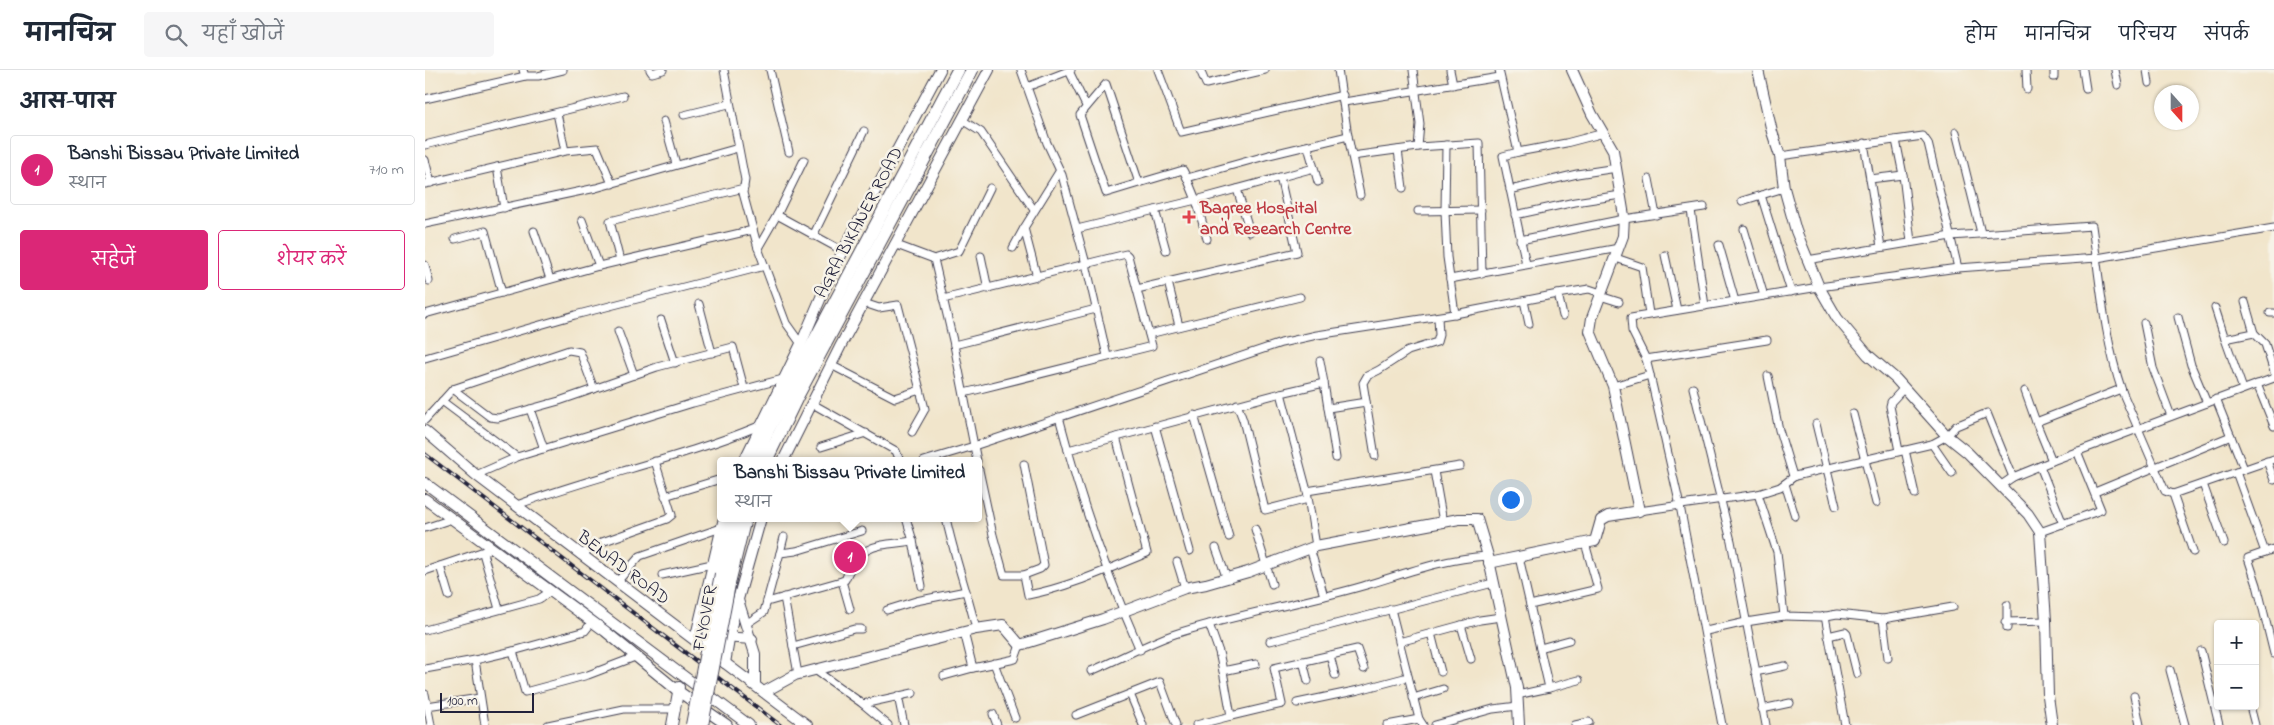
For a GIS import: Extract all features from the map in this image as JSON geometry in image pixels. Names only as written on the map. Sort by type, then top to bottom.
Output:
[{"type":"highway","name":"AGRA BIKANER ROAD","points":[[790,388],[958,70]]},
{"type":"highway","points":[[757,457],[790,388],[972,70]]},
{"type":"highway","points":[[767,457],[790,388]]},
{"type":"highway","name":"FLYOVER","points":[[692,725],[732,522]]},
{"type":"highway","name":"FLYOVER","points":[[701,725],[731,570],[744,522]]},
{"type":"street","points":[[425,99],[524,73],[538,76],[563,70]]},
{"type":"street","points":[[650,70],[652,73],[663,70]]},
{"type":"street","points":[[723,70],[745,180],[743,193],[758,248],[786,323],[801,344]]},
{"type":"street","points":[[770,70],[789,152]]},
{"type":"street","points":[[746,457],[759,426],[790,388],[801,344],[843,251],[940,70]]},
{"type":"street","points":[[785,457],[894,244],[989,70]]},
{"type":"street","points":[[1021,70],[1060,170],[1086,264],[1107,356]]},
{"type":"street","points":[[1158,70],[1181,132],[1343,98],[1453,85],[1499,74],[1518,152]]},
{"type":"street","points":[[1200,70],[1207,84],[1265,70]]},
{"type":"street","points":[[1338,70],[1348,136],[1360,195]]},
{"type":"street","points":[[1413,70],[1420,124],[1418,147]]},
{"type":"street","points":[[1450,70],[1453,85]]},
{"type":"street","points":[[1572,70],[1592,114],[1613,150],[1617,168],[1624,219],[1623,236],[1590,331],[1613,386],[1639,511]]},
{"type":"street","points":[[1758,70],[1772,132],[1780,156],[1784,188],[1796,231],[1819,287],[1837,318],[1868,355],[1903,388],[1947,436],[1967,452],[2028,514],[2040,532],[2046,621],[2047,686],[2052,725]]},
{"type":"street","points":[[2026,70],[2027,89]]},
{"type":"street","points":[[2083,70],[2086,90]]},
{"type":"street","points":[[2115,70],[2118,85]]},
{"type":"street","points":[[2147,70],[2149,83]]},
{"type":"street","points":[[1027,87],[1066,71],[1086,106]]},
{"type":"street","points":[[1139,183],[1106,84],[1080,115],[1106,193],[1183,170],[1196,200],[1207,240]]},
{"type":"street","points":[[425,145],[623,96]]},
{"type":"street","points":[[684,115],[729,104]]},
{"type":"street","points":[[557,113],[565,151]]},
{"type":"street","points":[[962,120],[981,132],[1034,210]]},
{"type":"street","points":[[664,121],[677,164]]},
{"type":"street","points":[[813,236],[864,131]]},
{"type":"street","points":[[1956,132],[1981,233]]},
{"type":"street","points":[[1526,264],[1503,156],[1566,144],[1604,133]]},
{"type":"street","points":[[1187,178],[1269,154],[1348,136]]},
{"type":"street","points":[[1780,156],[1916,136],[1926,138],[1958,268]]},
{"type":"street","points":[[1896,140],[1903,175],[1911,242]]},
{"type":"street","points":[[1352,156],[1446,144],[1479,143],[1482,274]]},
{"type":"street","points":[[1864,143],[1881,247]]},
{"type":"street","points":[[1446,144],[1445,211],[1455,314]]},
{"type":"street","points":[[1308,146],[1318,182]]},
{"type":"street","points":[[425,160],[428,183],[565,151],[597,148],[612,184]]},
{"type":"street","points":[[425,224],[612,184],[738,148]]},
{"type":"street","points":[[1398,150],[1403,188]]},
{"type":"street","points":[[758,248],[777,215],[804,160]]},
{"type":"street","points":[[497,167],[504,208]]},
{"type":"street","points":[[1077,229],[1196,200],[1314,168]]},
{"type":"street","points":[[1510,190],[1577,174],[1617,168]]},
{"type":"street","points":[[1013,248],[1034,210],[1060,170]]},
{"type":"street","points":[[1870,179],[1903,175]]},
{"type":"street","points":[[1137,290],[1297,252],[1280,177]]},
{"type":"street","points":[[1649,179],[1656,215]]},
{"type":"street","points":[[620,261],[610,221],[744,188]]},
{"type":"street","points":[[894,244],[934,259],[959,252],[991,188]]},
{"type":"street","points":[[1742,201],[1784,188]]},
{"type":"street","points":[[1237,189],[1249,232]]},
{"type":"street","points":[[1515,215],[1621,195]]},
{"type":"street","points":[[1761,195],[1791,292]]},
{"type":"street","points":[[1521,240],[1624,219],[1704,207]]},
{"type":"street","points":[[1155,210],[1167,250]]},
{"type":"street","points":[[1418,211],[1481,210]]},
{"type":"street","points":[[1691,210],[1705,306]]},
{"type":"street","points":[[777,215],[843,251]]},
{"type":"street","points":[[582,220],[599,266]]},
{"type":"street","points":[[1807,260],[1951,236],[2092,226],[2102,305],[2115,371],[2122,392],[2165,491],[2173,494],[2271,460],[2274,480]]},
{"type":"street","points":[[1024,228],[1037,277]]},
{"type":"street","points":[[1723,725],[1710,668],[1706,631],[1680,506],[1650,375],[1645,359],[1631,331],[1629,321],[1631,318],[1819,287],[1958,268],[2097,258],[2274,228]]},
{"type":"street","points":[[1744,229],[1764,296]]},
{"type":"street","points":[[425,314],[599,266],[753,230]]},
{"type":"street","points":[[455,239],[485,231],[502,293]]},
{"type":"street","points":[[534,231],[551,279]]},
{"type":"street","points":[[1719,245],[1735,301]]},
{"type":"street","points":[[1451,279],[1526,264],[1617,253],[1642,267],[1649,314]]},
{"type":"street","points":[[943,299],[1127,255],[1152,346],[963,393]]},
{"type":"street","points":[[1665,255],[1677,310]]},
{"type":"street","points":[[981,256],[988,289]]},
{"type":"street","points":[[934,259],[954,345],[976,457]]},
{"type":"street","points":[[425,265],[429,281]]},
{"type":"street","points":[[425,358],[575,315],[765,266]]},
{"type":"street","points":[[1167,282],[1179,326]]},
{"type":"street","points":[[939,457],[1281,343],[1317,335],[1438,317],[1589,289],[1619,302]]},
{"type":"street","points":[[1558,294],[1563,316]]},
{"type":"street","points":[[1149,334],[1300,297]]},
{"type":"street","points":[[1524,301],[1529,324]]},
{"type":"street","points":[[2245,302],[2254,333],[2265,344],[2274,372]]},
{"type":"street","points":[[864,303],[879,308],[898,306],[925,409],[912,432]]},
{"type":"street","points":[[699,304],[712,353]]},
{"type":"street","points":[[2215,308],[2243,390]]},
{"type":"street","points":[[954,345],[1097,309]]},
{"type":"street","points":[[1375,456],[1363,383],[1367,376],[1409,351],[1437,342],[1439,335],[1438,317]]},
{"type":"street","points":[[2178,318],[2191,364],[2207,403]]},
{"type":"street","points":[[661,320],[675,362]]},
{"type":"street","points":[[2143,323],[2153,368],[2171,416]]},
{"type":"street","points":[[618,332],[634,375]]},
{"type":"street","points":[[2225,339],[2254,333]]},
{"type":"street","points":[[1645,359],[1767,340]]},
{"type":"street","points":[[453,389],[490,417],[498,418],[675,362],[733,347],[744,388]]},
{"type":"street","points":[[425,420],[453,389],[569,350],[580,352],[594,389]]},
{"type":"street","points":[[1320,361],[1336,458]]},
{"type":"street","points":[[831,365],[895,398],[920,390]]},
{"type":"street","points":[[1613,386],[1650,375]]},
{"type":"street","points":[[1768,376],[1779,430],[1793,476]]},
{"type":"street","points":[[2000,486],[2013,477],[2077,451],[2274,378]]},
{"type":"street","points":[[1068,450],[1281,392],[1324,383]]},
{"type":"street","points":[[2257,384],[2274,426]]},
{"type":"street","points":[[476,475],[517,457],[744,388],[790,388]]},
{"type":"street","points":[[1693,388],[1731,541],[1765,725]]},
{"type":"street","points":[[1903,388],[1891,402],[1890,406],[1915,494]]},
{"type":"street","points":[[2036,422],[2121,389],[2122,392]]},
{"type":"street","points":[[2025,391],[2052,461]]},
{"type":"street","points":[[1281,392],[1308,495],[1313,547],[1323,596]]},
{"type":"street","points":[[2216,399],[2244,469]]},
{"type":"street","points":[[442,400],[517,457]]},
{"type":"street","points":[[1328,408],[1366,402]]},
{"type":"street","points":[[811,403],[897,451],[899,457]]},
{"type":"street","points":[[1237,404],[1243,420],[1265,510],[1308,495],[1460,466]]},
{"type":"street","points":[[530,409],[544,449]]},
{"type":"street","points":[[1091,671],[1173,635],[1209,624],[1363,586],[1420,567],[1461,558],[1489,560],[1519,557],[1585,544],[1595,541],[1598,537],[1598,526],[1601,520],[1608,516],[1757,494],[1785,484],[1793,476],[1931,444],[1947,436],[1956,426],[1987,413],[2013,477]]},
{"type":"street","points":[[1853,414],[1876,503]]},
{"type":"street","points":[[1195,415],[1229,537]]},
{"type":"street","points":[[1059,417],[1090,527],[1122,610],[1140,650]]},
{"type":"street","points":[[1816,424],[1836,506]]},
{"type":"street","points":[[517,505],[563,488],[655,461],[759,426]]},
{"type":"street","points":[[1155,426],[1190,551]]},
{"type":"street","name":"BENAD ROAD","points":[[425,431],[476,475],[807,725]]},
{"type":"street","points":[[821,447],[866,433]]},
{"type":"street","points":[[2095,492],[2231,436]]},
{"type":"street","points":[[1024,575],[1028,595],[1072,584],[1147,553],[1116,437]]},
{"type":"street","points":[[1931,444],[1952,474]]},
{"type":"street","points":[[2040,532],[2101,510],[2077,451]]},
{"type":"street","points":[[580,555],[602,542],[667,519],[672,515],[655,461]]},
{"type":"street","points":[[982,484],[1004,575],[1024,575],[1040,569],[1044,565],[1024,464]]},
{"type":"street","points":[[2040,466],[2063,524]]},
{"type":"street","points":[[1434,471],[1443,522]]},
{"type":"street","points":[[2236,472],[2265,552]]},
{"type":"street","points":[[665,496],[717,480]]},
{"type":"street","points":[[425,483],[749,725]]},
{"type":"street","points":[[1785,484],[1795,516]]},
{"type":"street","points":[[2203,484],[2224,543]]},
{"type":"street","points":[[1757,494],[1777,552],[1785,616]]},
{"type":"street","points":[[2173,494],[2193,552]]},
{"type":"street","points":[[425,499],[488,550],[551,591],[592,622],[716,721],[727,725]]},
{"type":"street","points":[[425,528],[452,519]]},
{"type":"street","points":[[1020,645],[1103,619],[1122,610],[1185,588],[1227,579],[1313,547],[1459,519],[1477,519],[1489,560],[1517,695],[1519,725]]},
{"type":"street","points":[[725,663],[738,600],[760,522]]},
{"type":"street","points":[[907,522],[922,586]]},
{"type":"street","points":[[947,522],[954,557],[977,629]]},
{"type":"street","points":[[722,523],[695,640],[730,636],[752,639]]},
{"type":"street","points":[[617,582],[640,556],[722,523]]},
{"type":"street","points":[[1255,529],[1272,584]]},
{"type":"street","points":[[780,553],[796,551],[862,531]]},
{"type":"street","points":[[746,624],[764,612],[784,537]]},
{"type":"street","points":[[767,602],[845,580],[853,562],[870,546],[913,541]]},
{"type":"street","points":[[1530,605],[1597,589],[1585,544]]},
{"type":"street","points":[[1216,548],[1227,579]]},
{"type":"street","points":[[2274,549],[2248,558],[2272,635],[2274,654]]},
{"type":"street","points":[[425,571],[488,550]]},
{"type":"street","points":[[488,550],[499,609]]},
{"type":"street","points":[[1519,557],[1549,688]]},
{"type":"street","points":[[1177,562],[1185,588]]},
{"type":"street","points":[[662,575],[712,564]]},
{"type":"street","points":[[440,566],[449,596]]},
{"type":"street","points":[[842,581],[850,609]]},
{"type":"street","points":[[1270,641],[1493,583]]},
{"type":"street","points":[[425,630],[539,599],[551,591]]},
{"type":"street","points":[[887,610],[966,591]]},
{"type":"street","points":[[784,598],[798,674]]},
{"type":"street","points":[[738,600],[752,639],[759,689],[798,674],[977,629],[1003,625],[1020,645]]},
{"type":"street","points":[[2007,606],[2006,624],[2046,621]]},
{"type":"street","points":[[1706,631],[1785,616],[1825,616],[1837,614],[1883,618],[1953,607]]},
{"type":"street","points":[[1387,725],[1421,722],[1413,698],[1391,609]]},
{"type":"street","points":[[1825,616],[1845,725]]},
{"type":"street","points":[[1399,642],[1461,625],[1501,617]]},
{"type":"street","points":[[1883,618],[1888,658]]},
{"type":"street","points":[[425,669],[513,651],[585,631],[592,622]]},
{"type":"street","points":[[1209,624],[1219,652],[1231,716]]},
{"type":"street","points":[[1461,625],[1471,659]]},
{"type":"street","points":[[793,646],[854,628],[861,629]]},
{"type":"street","points":[[964,632],[973,668]]},
{"type":"street","points":[[1828,636],[1845,632],[1847,634],[1857,674]]},
{"type":"street","points":[[1431,633],[1441,672]]},
{"type":"street","points":[[1540,648],[1569,640]]},
{"type":"street","points":[[945,676],[1015,659],[1020,645]]},
{"type":"street","points":[[1196,725],[1221,722],[1231,716],[1282,704],[1274,668],[1358,649],[1364,669]]},
{"type":"street","points":[[513,651],[525,692],[588,675],[635,658]]},
{"type":"street","points":[[2201,651],[2219,725]]},
{"type":"street","points":[[1330,655],[1335,676]]},
{"type":"street","points":[[475,660],[485,725]]},
{"type":"street","points":[[1303,661],[1308,681]]},
{"type":"street","points":[[995,663],[1015,718]]},
{"type":"street","points":[[1223,671],[1256,664]]},
{"type":"street","points":[[1755,672],[1785,666]]},
{"type":"street","points":[[815,670],[863,704],[885,724]]},
{"type":"street","points":[[2170,670],[2185,725]]},
{"type":"street","points":[[671,725],[681,675]]},
{"type":"street","points":[[1297,703],[1409,677]]},
{"type":"street","points":[[1517,695],[1579,680]]},
{"type":"street","points":[[1076,715],[1160,682],[1176,725]]},
{"type":"street","points":[[1413,698],[1443,689]]},
{"type":"street","points":[[863,704],[913,692]]},
{"type":"street","points":[[425,694],[431,725]]},
{"type":"street","points":[[1131,694],[1143,725]]},
{"type":"street","points":[[898,696],[903,725]]},
{"type":"street","points":[[2134,696],[2140,725]]},
{"type":"street","points":[[427,706],[480,698]]},
{"type":"street","points":[[1762,709],[1789,703]]},
{"type":"street","points":[[716,721],[722,704]]},
{"type":"street","points":[[1435,725],[1493,709],[1518,706]]},
{"type":"street","points":[[548,725],[624,709],[675,709]]},
{"type":"street","points":[[2251,710],[2255,725]]},
{"type":"street","points":[[993,714],[997,725]]},
{"type":"street","points":[[1575,725],[1589,722]]},
{"type":"railway","points":[[425,454],[780,725]]},
{"type":"place","name":"Bagree Hospital and Research Centre","points":[[1189,217]]},
{"type":"place","name":"Banshi Bissau Private Limited","points":[[850,557]]}]
